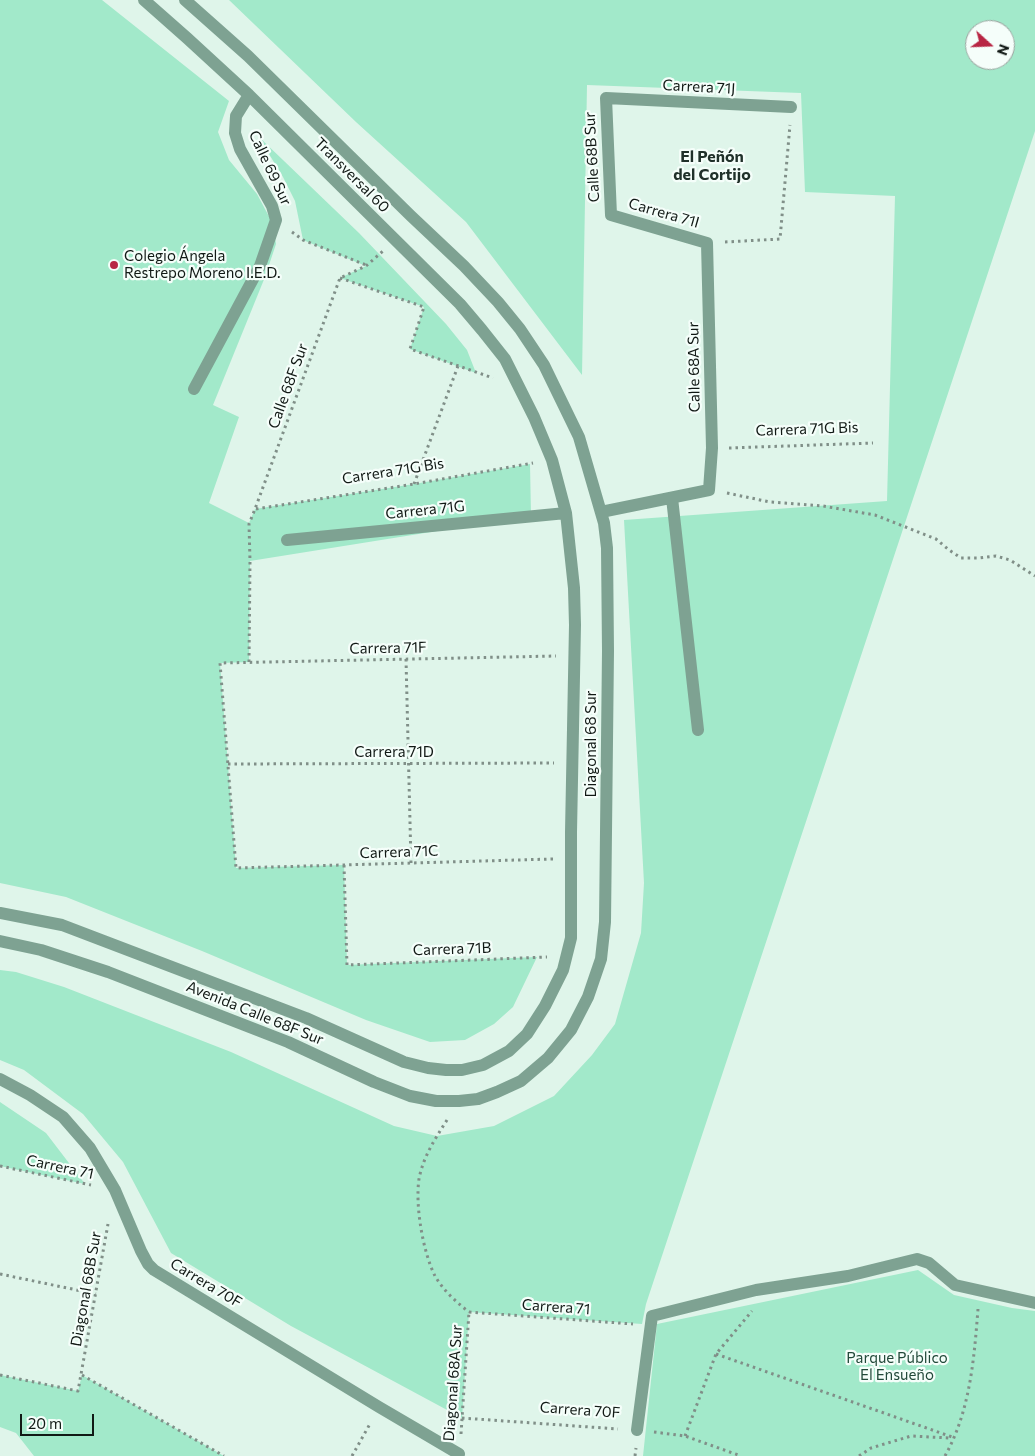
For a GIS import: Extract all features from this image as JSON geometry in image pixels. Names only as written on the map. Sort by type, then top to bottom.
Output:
[{"type":"street","name":"Transversal 60","points":[[144,0],[249,95],[460,304],[505,359],[520,388]]},
{"type":"street","name":"Transversal 60","points":[[185,0],[248,56],[464,266],[520,329],[544,365]]},
{"type":"street","name":"Calle 69 Sur","points":[[194,390],[260,266],[276,220],[272,206],[240,149],[235,133],[236,116],[249,95]]},
{"type":"street","name":"Carrera 71J","points":[[606,98],[791,107]]},
{"type":"street","name":"Calle 68B Sur","points":[[606,98],[611,215]]},
{"type":"street","name":"Carrera 71I","points":[[611,215],[707,243]]},
{"type":"street","name":"Calle 68A Sur","points":[[707,243],[712,448],[710,490]]},
{"type":"street","name":"Diagonal 68 Sur","points":[[497,1092],[521,1081],[548,1058],[571,1030],[588,997],[601,958],[605,922],[607,548],[601,512],[579,437],[544,365]]},
{"type":"street","name":"Diagonal 68 Sur","points":[[483,1065],[509,1051],[527,1034],[545,1006],[563,970],[571,938],[574,588],[566,513],[552,460],[520,388]]},
{"type":"street","points":[[601,512],[710,490]]},
{"type":"street","points":[[672,498],[698,730]]},
{"type":"street","name":"Carrera 71G","points":[[287,540],[566,513]]},
{"type":"street","name":"Avenida Calle 68F Sur","points":[[0,913],[62,925],[306,1018],[404,1062],[446,1070],[462,1070],[483,1065]]},
{"type":"street","name":"Avenida Calle 68F Sur","points":[[0,941],[42,950],[108,972],[288,1042],[374,1082],[410,1096],[436,1101],[458,1101],[478,1099],[497,1092]]},
{"type":"street","name":"Carrera 70F","points":[[0,1079],[30,1095],[63,1117],[90,1148],[115,1190],[141,1251],[148,1264],[154,1270],[459,1454]]},
{"type":"street","points":[[637,1430],[652,1316],[756,1290],[848,1276],[917,1259],[929,1262],[955,1286],[1035,1303]]},
{"type":"path","points":[[707,243],[780,239],[791,107]]},
{"type":"path","points":[[276,220],[303,240],[366,266]]},
{"type":"path","points":[[340,278],[366,266],[384,250]]},
{"type":"path","points":[[340,278],[424,307],[410,349],[501,381]]},
{"type":"path","name":"Calle 68F Sur","points":[[249,662],[249,524],[340,278]]},
{"type":"path","points":[[414,484],[458,366]]},
{"type":"path","name":"Carrera 71G Bis","points":[[712,448],[873,443]]},
{"type":"path","name":"Carrera 71G Bis","points":[[255,509],[535,463]]},
{"type":"path","points":[[710,490],[770,502],[823,506],[875,515],[936,539],[961,558],[996,556],[1010,560],[1035,576]]},
{"type":"path","name":"Carrera 71F","points":[[228,764],[220,663],[556,656]]},
{"type":"path","points":[[406,659],[411,863]]},
{"type":"path","name":"Carrera 71D","points":[[228,764],[561,763]]},
{"type":"path","name":"Carrera 71C","points":[[228,764],[236,868],[554,859]]},
{"type":"path","name":"Carrera 71B","points":[[344,865],[347,965],[551,956]]},
{"type":"path","points":[[458,1101],[428,1151],[419,1179],[418,1206],[424,1246],[435,1276],[454,1301],[469,1312]]},
{"type":"path","name":"Carrera 71","points":[[0,1166],[115,1190]]},
{"type":"path","name":"Diagonal 68B Sur","points":[[0,1375],[78,1391],[115,1190]]},
{"type":"path","points":[[0,1274],[96,1294]]},
{"type":"path","points":[[686,1436],[716,1354],[771,1288]]},
{"type":"path","points":[[945,1456],[955,1438],[968,1396],[980,1291]]},
{"type":"path","name":"Carrera 71","points":[[469,1312],[642,1324]]},
{"type":"path","name":"Diagonal 68A Sur","points":[[459,1454],[469,1312]]},
{"type":"path","points":[[716,1354],[955,1438]]},
{"type":"path","points":[[82,1375],[224,1456]]},
{"type":"path","points":[[352,1456],[379,1407]]},
{"type":"path","name":"Carrera 70F","points":[[462,1418],[637,1430],[686,1436],[741,1456]]},
{"type":"path","points":[[859,1456],[871,1448],[911,1436],[955,1438]]},
{"type":"green space","points":[[0,0],[102,0],[229,101],[218,132],[229,160],[257,194],[273,224],[276,244],[265,277],[213,405],[239,417],[209,503],[249,523],[255,509],[530,464],[531,516],[250,561],[249,662],[220,663],[236,868],[344,865],[347,965],[537,957],[513,1007],[494,1024],[465,1040],[430,1042],[366,1020],[202,951],[66,897],[0,883]]},
{"type":"green space","points":[[229,0],[1035,0],[1035,131],[646,1304],[642,1324],[469,1312],[462,1418],[291,1326],[171,1253],[123,1162],[83,1114],[24,1070],[0,1060],[0,970],[16,972],[64,987],[231,1052],[394,1126],[437,1136],[494,1126],[554,1096],[592,1055],[615,1024],[641,933],[644,883],[624,520],[887,501],[895,196],[805,192],[801,93],[587,85],[582,375],[466,222],[356,122]]},
{"type":"green space","points":[[258,136],[359,233],[446,324],[467,350],[476,373],[410,349],[424,307],[340,278],[366,266],[303,240],[295,201]]},
{"type":"green space","points":[[0,1102],[46,1133],[85,1184],[0,1166]]},
{"type":"green space","name":"Parque Público El Ensueño","points":[[918,1270],[954,1295],[1012,1308],[1035,1311],[1035,1456],[643,1456],[657,1324]]},
{"type":"green space","points":[[0,1375],[78,1391],[82,1375],[224,1456],[34,1456],[16,1433],[0,1427]]},
{"type":"place","name":"Colegio Ángela Restrepo Moreno I.E.D.","points":[[114,265]]},
{"type":"district","name":"El Peñón del Cortijo","points":[[712,166]]}]
